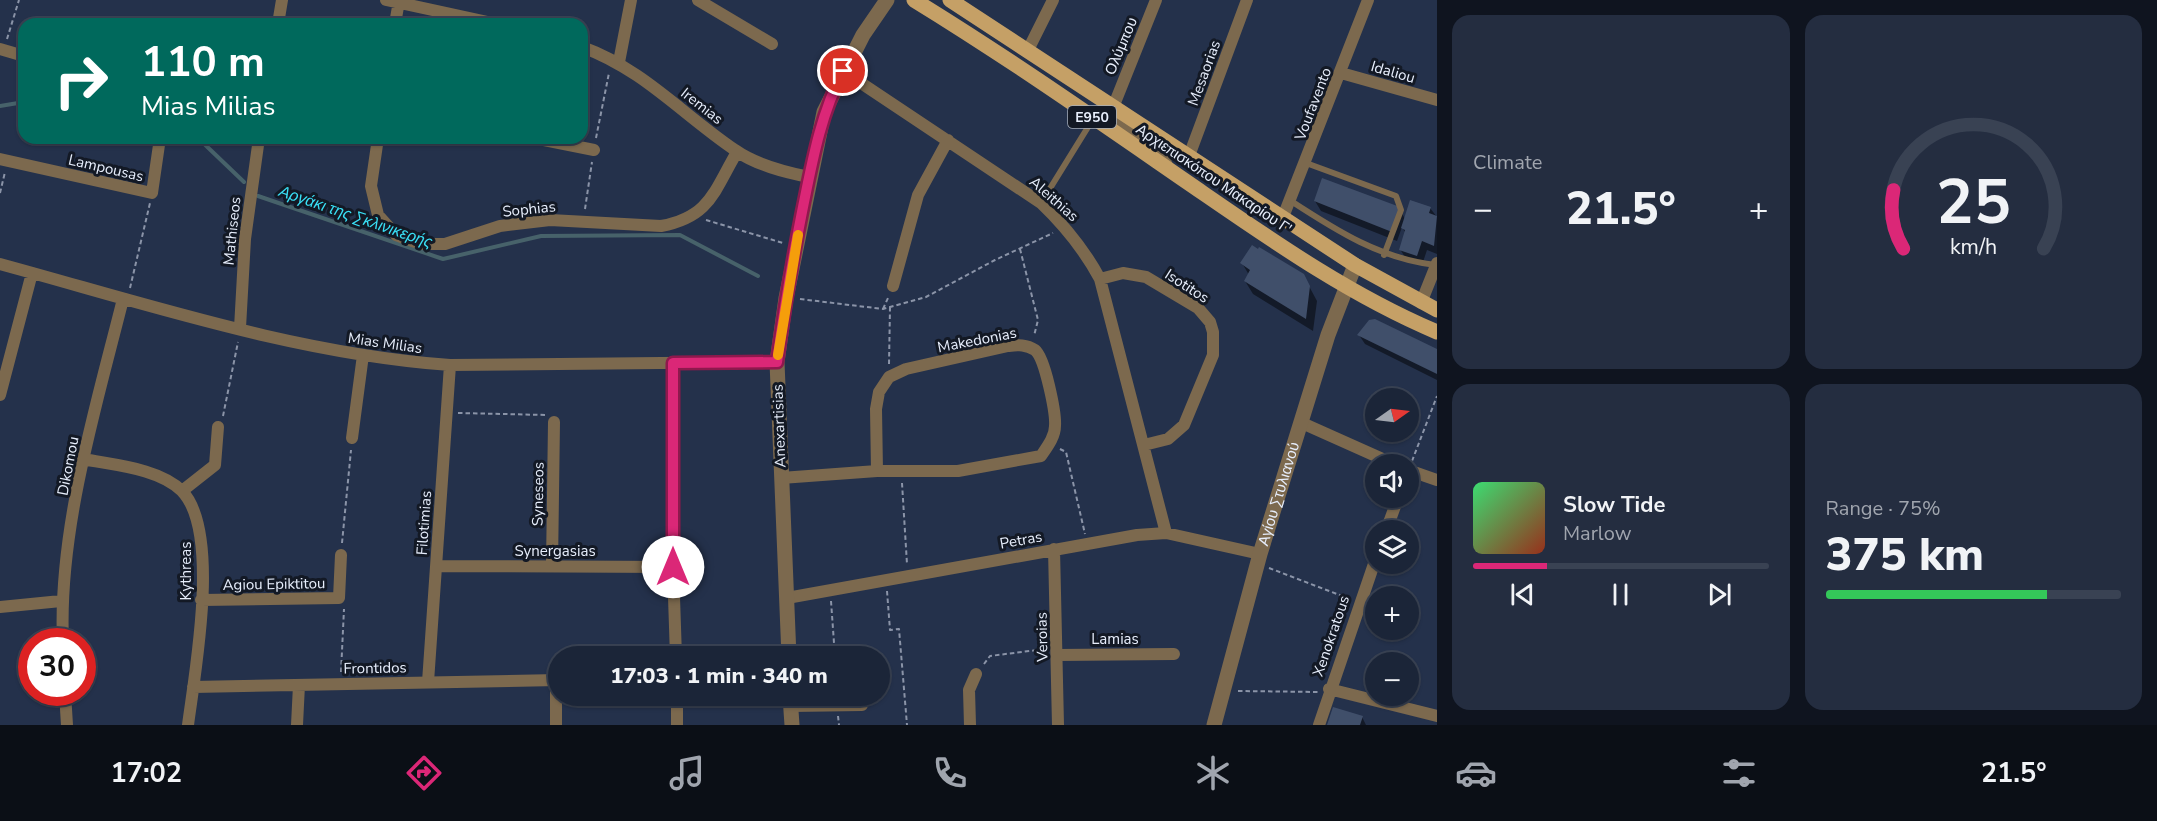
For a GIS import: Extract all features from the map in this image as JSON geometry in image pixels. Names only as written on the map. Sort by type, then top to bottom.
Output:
[{"type":"main road","name":"Αρχιεπισκόπου Μακαρίου Γ'","points":[[914,0],[1094,118],[1268,238],[1346,286]]},
{"type":"main road","name":"Αρχιεπισκόπου Μακαρίου Γ'","points":[[950,0],[1355,265]]},
{"type":"main road","name":"E950","points":[[1355,265],[1437,310]]},
{"type":"main road","name":"E950","points":[[1346,286],[1437,332]]},
{"type":"street","points":[[279,18],[282,0]]},
{"type":"street","points":[[619,62],[631,0]]},
{"type":"street","points":[[698,0],[772,44]]},
{"type":"street","name":"Anexartisias","points":[[789,646],[777,362],[786,298],[824,112],[843,71],[887,0]]},
{"type":"street","points":[[1028,50],[1053,0]]},
{"type":"street","name":"Ολύμπου","points":[[1113,105],[1156,0]]},
{"type":"street","name":"Mesaorias","points":[[1189,156],[1247,0]]},
{"type":"street","name":"Voufavento","points":[[1283,217],[1368,0]]},
{"type":"street","points":[[394,18],[392,1],[470,18]]},
{"type":"street","name":"Iremias","points":[[588,49],[619,62],[737,152],[765,165],[809,177]]},
{"type":"street","points":[[2,50],[18,54]]},
{"type":"street","name":"Aleithias","points":[[843,71],[1041,203],[1066,227],[1088,255],[1100,279],[1166,533]]},
{"type":"street","name":"Idaliou","points":[[1341,73],[1437,100]]},
{"type":"street","points":[[1113,105],[1114,114],[1119,122],[1160,152],[1168,170]]},
{"type":"street","points":[[893,286],[918,195],[948,140]]},
{"type":"street","name":"Lampousas","points":[[4,160],[152,193],[159,144]]},
{"type":"street","name":"Mathiseos","points":[[240,328],[245,239],[258,144]]},
{"type":"street","name":"Sophias","points":[[377,144],[371,186],[378,215],[396,235],[421,244],[445,244],[500,226],[550,220],[661,226],[694,216]]},
{"type":"street","points":[[564,144],[594,150]]},
{"type":"street","points":[[694,216],[707,203],[737,152]]},
{"type":"street","name":"Mias Milias","points":[[0,264],[308,347],[363,355],[450,365],[777,362]]},
{"type":"street","points":[[1421,303],[1434,286],[1437,264]]},
{"type":"street","name":"Αγίου Στυλιανού","points":[[1214,725],[1259,559],[1346,286],[1355,265]]},
{"type":"street","points":[[0,395],[3,372],[32,273]]},
{"type":"street","name":"Isotitos","points":[[1100,279],[1123,273],[1146,277],[1198,308],[1210,322],[1213,332],[1213,355],[1184,425],[1168,439],[1144,445]]},
{"type":"street","name":"Dikomou","points":[[62,628],[61,601],[83,459],[125,299]]},
{"type":"street","name":"Makedonias","points":[[889,377],[906,369],[1008,346],[1025,345],[1037,351],[1044,363],[1055,427],[1050,444]]},
{"type":"street","points":[[352,438],[363,355]]},
{"type":"street","points":[[673,363],[673,567],[676,646]]},
{"type":"street","name":"Filotimias","points":[[428,682],[450,365]]},
{"type":"street","points":[[877,471],[876,409],[879,392],[889,377]]},
{"type":"street","name":"Syneseos","points":[[552,566],[554,422]]},
{"type":"street","points":[[1302,423],[1371,454]]},
{"type":"street","points":[[83,459],[148,471],[182,491],[215,465],[218,427]]},
{"type":"street","points":[[781,478],[877,471],[958,471],[1041,456],[1050,444]]},
{"type":"street","points":[[1419,474],[1437,480]]},
{"type":"street","name":"Kythreas","points":[[182,491],[199,522],[203,548],[201,600],[188,725]]},
{"type":"street","name":"Petras","points":[[787,598],[1137,534],[1166,533],[1259,559]]},
{"type":"street","name":"Veroias","points":[[1054,549],[1058,725]]},
{"type":"street","name":"Agiou Epiktitou","points":[[201,600],[339,598],[341,555]]},
{"type":"street","name":"Synergasias","points":[[436,566],[673,567]]},
{"type":"street","name":"Xenokratous","points":[[1319,725],[1328,691],[1370,574]]},
{"type":"street","points":[[0,607],[61,601]]},
{"type":"street","name":"Lamias","points":[[1057,651],[1174,654]]},
{"type":"street","points":[[970,725],[969,690],[976,674]]},
{"type":"street","name":"Frontidos","points":[[193,687],[548,680]]},
{"type":"street","points":[[297,725],[299,685]]},
{"type":"street","points":[[1328,691],[1437,717]]},
{"type":"street","points":[[66,706],[67,725]]},
{"type":"street","points":[[556,706],[556,725]]},
{"type":"street","points":[[677,706],[677,725]]},
{"type":"street","points":[[790,706],[792,725]]},
{"type":"lane","points":[[1041,203],[1094,118]]},
{"type":"lane","points":[[1306,163],[1396,196],[1401,210],[1384,255]]},
{"type":"lane","points":[[1291,201],[1342,234],[1384,255],[1437,264]]},
{"type":"lane","points":[[1435,725],[1437,717]]},
{"type":"path","points":[[2,50],[19,0]]},
{"type":"path","points":[[0,193],[4,160]]},
{"type":"path","points":[[125,299],[152,193]]},
{"type":"path","points":[[694,216],[795,247]]},
{"type":"path","points":[[786,298],[883,309],[926,297],[1066,227]]},
{"type":"path","points":[[1020,248],[1038,320],[1031,348]]},
{"type":"path","points":[[889,377],[890,307]]},
{"type":"path","points":[[218,427],[222,420],[240,328]]},
{"type":"path","points":[[1414,454],[1437,396]]},
{"type":"path","points":[[447,412],[547,415],[554,422]]},
{"type":"path","points":[[341,555],[352,438]]},
{"type":"path","points":[[1050,444],[1066,452],[1087,543]]},
{"type":"path","points":[[902,471],[908,575]]},
{"type":"path","points":[[1259,559],[1359,602]]},
{"type":"path","points":[[886,579],[890,630],[899,628],[907,725]]},
{"type":"path","points":[[830,590],[834,646]]},
{"type":"path","points":[[339,598],[344,610],[340,684]]},
{"type":"path","points":[[976,674],[990,656],[1057,651]]},
{"type":"path","points":[[1223,690],[1328,691]]},
{"type":"building","points":[[1322,178],[1400,207],[1392,232],[1314,201]]},
{"type":"building","points":[[1410,200],[1431,207],[1429,213],[1437,216],[1434,246],[1422,241],[1417,256],[1399,250],[1405,230],[1401,228]]},
{"type":"building","points":[[1252,245],[1304,274],[1310,286],[1306,319],[1244,281],[1250,270],[1240,263]]},
{"type":"building","points":[[1375,319],[1437,349],[1437,374],[1357,335],[1369,320]]},
{"type":"building","points":[[1333,707],[1363,716],[1360,725],[1327,725]]},
{"type":"waterway","name":"Αργάκι της Σκλινικερής","points":[[0,106],[18,103]]},
{"type":"waterway","name":"Αργάκι της Σκλινικερής","points":[[204,144],[244,182]]},
{"type":"waterway","name":"Αργάκι της Σκλινικερής","points":[[258,196],[443,259],[541,236],[680,235],[758,276]]},
{"type":"slow traffic","points":[[778,355],[798,235]]},
{"type":"route","points":[[673,567],[673,363],[777,362],[786,298],[809,177],[824,112],[843,71]]}]
